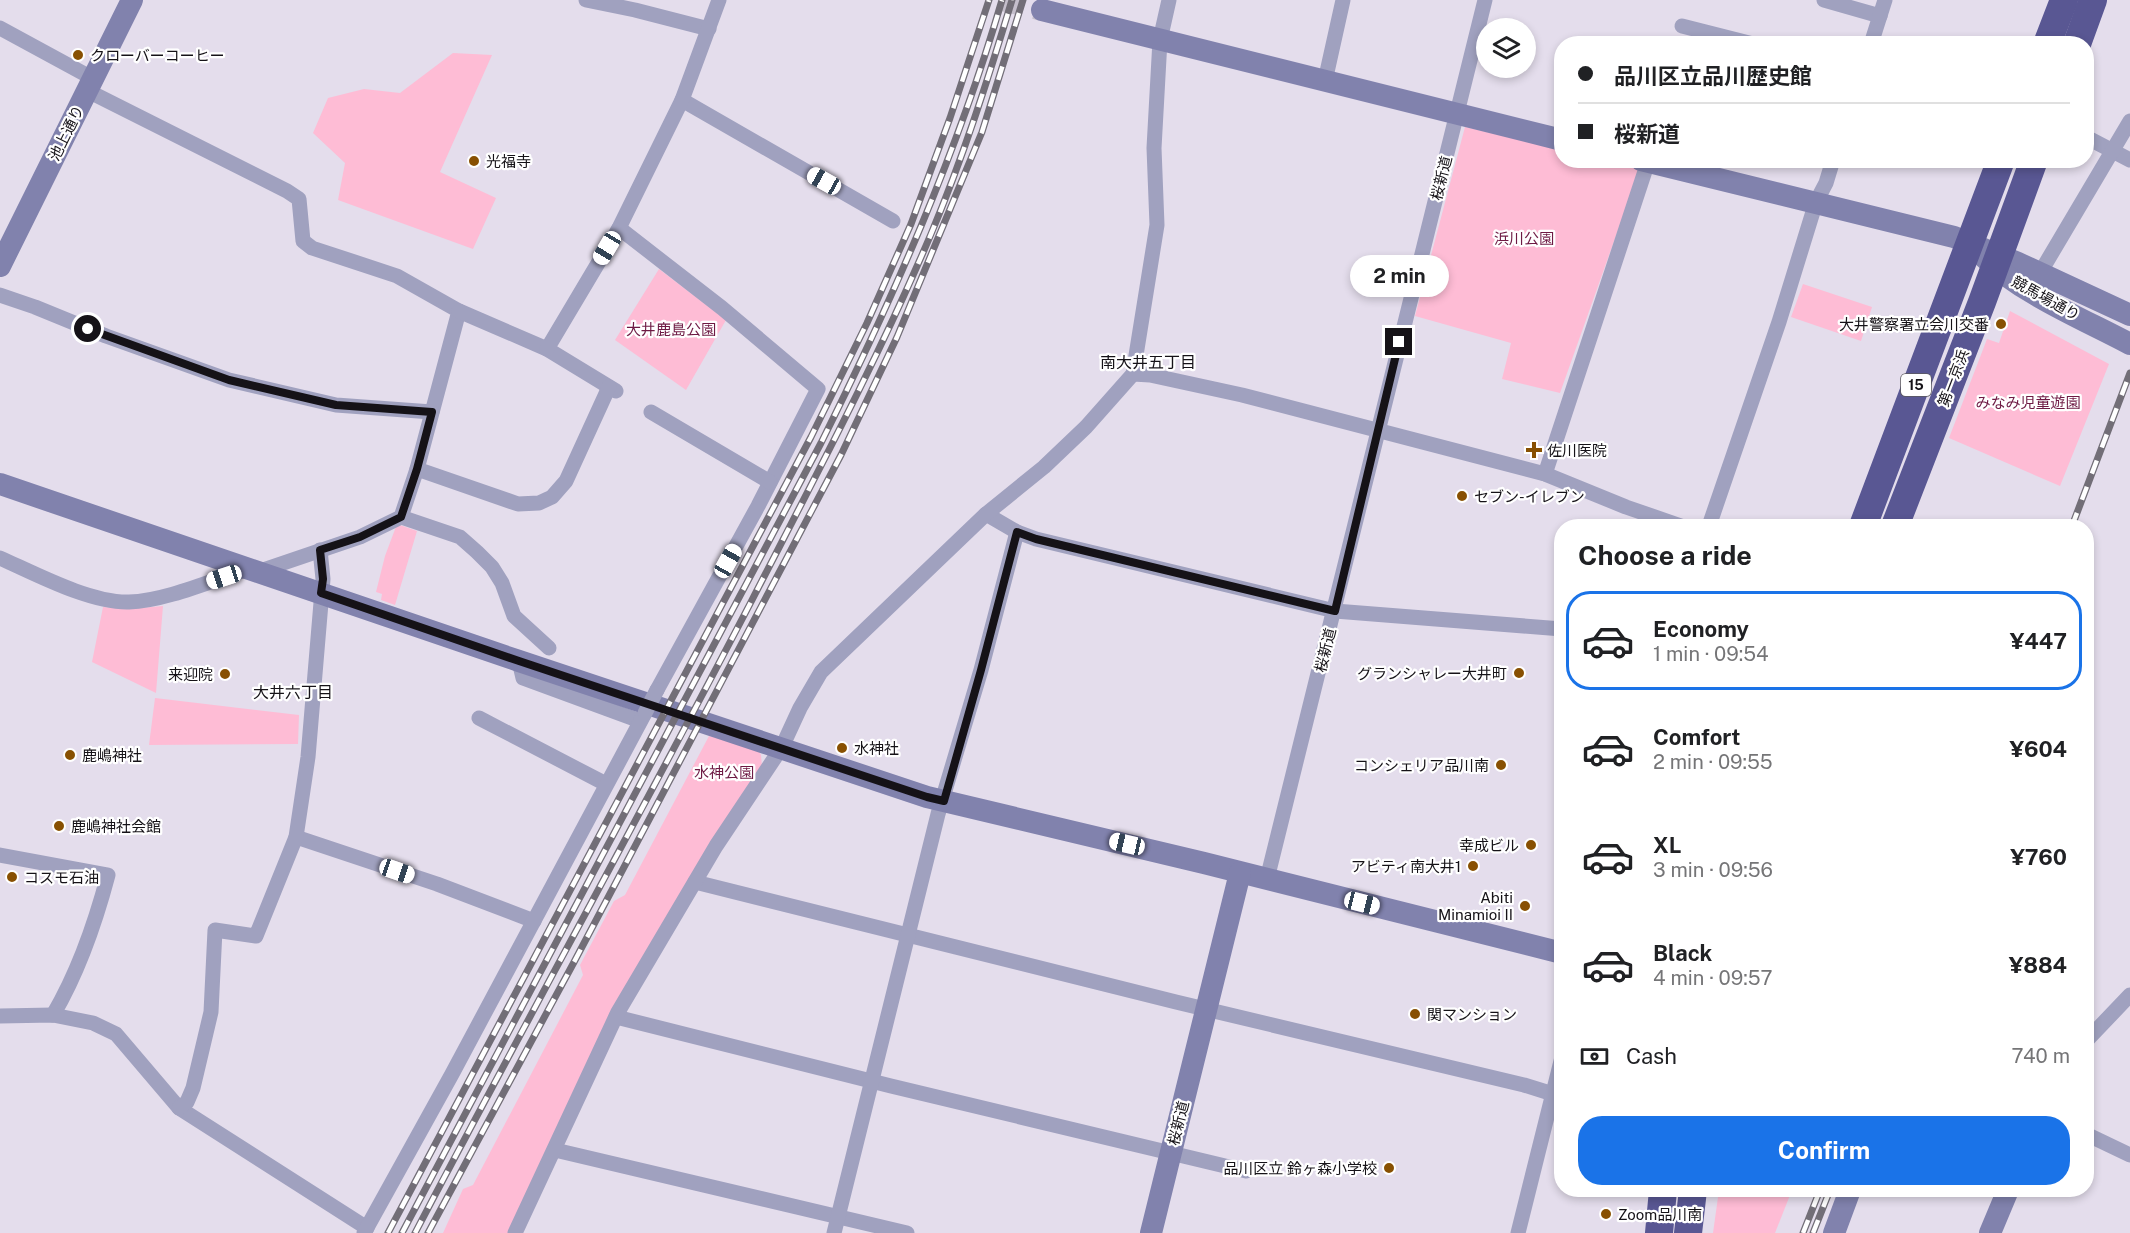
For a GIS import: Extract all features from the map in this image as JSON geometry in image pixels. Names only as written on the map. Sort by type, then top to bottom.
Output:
[{"type":"highway","points":[[2050,36],[2064,0]]},
{"type":"highway","points":[[2080,36],[2093,0]]},
{"type":"highway","name":"15","points":[[1866,519],[1998,168]]},
{"type":"highway","name":"第一京浜","points":[[1898,519],[2031,168]]},
{"type":"highway","points":[[1659,1233],[1662,1197]]},
{"type":"highway","points":[[1688,1233],[1692,1197]]},
{"type":"street","name":"池上通り","points":[[0,266],[132,0]]},
{"type":"street","points":[[586,0],[635,9],[709,29]]},
{"type":"street","points":[[547,349],[619,228],[682,100],[719,0]]},
{"type":"street","points":[[515,1233],[616,1017],[716,846],[782,747],[800,708],[821,672],[986,514],[1044,467],[1086,427],[1133,374],[1157,225],[1154,148],[1160,40],[1169,0]]},
{"type":"street","points":[[1325,81],[1343,0]]},
{"type":"street","name":"桜新道","points":[[1267,879],[1485,0]]},
{"type":"street","points":[[1824,0],[1880,16]]},
{"type":"street","points":[[1874,36],[1885,0]]},
{"type":"street","points":[[1042,10],[1554,139]]},
{"type":"street","points":[[1682,26],[1721,36]]},
{"type":"street","points":[[0,28],[89,84],[293,195],[298,199],[303,241],[312,248],[397,276],[459,311],[547,349],[612,389],[566,482],[552,497],[539,503],[518,504],[417,469]]},
{"type":"street","points":[[682,100],[893,221]]},
{"type":"street","points":[[2040,273],[2130,121]]},
{"type":"street","points":[[2094,141],[2130,160]]},
{"type":"street","points":[[1545,474],[1642,168]]},
{"type":"street","points":[[1673,168],[1954,237],[1970,243],[1997,262]]},
{"type":"street","points":[[1711,519],[1779,322],[1816,202],[1831,168]]},
{"type":"street","points":[[0,1016],[53,1015],[93,1023],[116,1034],[179,1108],[366,1230],[770,482],[818,388],[619,228]]},
{"type":"street","name":"競馬場通り","points":[[1997,262],[2040,273],[2130,315]]},
{"type":"street","name":"競馬場通り","points":[[1997,262],[2020,285],[2130,345]]},
{"type":"street","points":[[0,295],[229,380],[336,405],[432,412]]},
{"type":"street","points":[[401,517],[417,469],[459,311]]},
{"type":"street","points":[[1133,374],[1150,375],[1242,395],[1545,474],[1661,519]]},
{"type":"street","points":[[651,412],[770,482]]},
{"type":"street","points":[[0,484],[927,797],[1554,951]]},
{"type":"street","points":[[986,514],[1017,532],[1036,539],[1335,611],[1554,628]]},
{"type":"street","points":[[0,558],[82,593],[103,599],[130,602],[165,596],[320,550],[360,537],[401,517],[460,537],[477,552],[492,567],[502,583],[514,616],[549,648]]},
{"type":"street","points":[[834,1233],[938,814],[944,801],[981,670],[1017,532]]},
{"type":"street","points":[[179,1108],[188,1102],[193,1088],[211,1012],[215,930],[256,936],[296,837],[308,757],[323,579],[320,550]]},
{"type":"street","points":[[519,661],[523,678],[643,717]]},
{"type":"street","points":[[479,718],[606,784]]},
{"type":"street","points":[[296,837],[437,884],[534,921]]},
{"type":"street","points":[[0,855],[108,875],[95,926],[69,988],[53,1015]]},
{"type":"street","name":"桜新道","points":[[1151,1233],[1240,873]]},
{"type":"street","points":[[695,882],[1553,1094]]},
{"type":"street","points":[[2094,1033],[2130,995]]},
{"type":"street","points":[[616,1017],[1246,1171]]},
{"type":"street","points":[[1518,1233],[1554,1090]]},
{"type":"street","points":[[2094,1138],[2130,1155]]},
{"type":"street","points":[[555,1149],[907,1233]]},
{"type":"street","points":[[1834,1233],[1847,1197]]},
{"type":"street","points":[[1990,1233],[2005,1197]]},
{"type":"green space","points":[[453,53],[492,55],[440,172],[496,198],[473,249],[338,200],[345,163],[313,133],[328,98],[364,89],[400,93]]},
{"type":"green space","name":"浜川公園","points":[[1465,127],[1554,147],[1554,168],[1640,168],[1560,393],[1502,379],[1511,343],[1415,316]]},
{"type":"green space","name":"大井鹿島公園","points":[[659,269],[726,320],[686,390],[615,340]]},
{"type":"green space","points":[[1803,284],[1872,307],[1861,341],[1791,317]]},
{"type":"green space","name":"みなみ児童遊園","points":[[2010,311],[2109,364],[2060,486],[1949,438],[1987,339],[1999,343]]},
{"type":"green space","points":[[397,524],[417,531],[395,605],[381,600],[382,594],[376,592],[385,556]]},
{"type":"green space","points":[[163,606],[156,693],[92,662],[103,607],[128,609]]},
{"type":"green space","points":[[155,698],[299,715],[298,744],[149,745]]},
{"type":"green space","name":"水神公園","points":[[709,736],[757,748],[761,755],[762,767],[679,898],[508,1233],[443,1233],[463,1189],[473,1185],[583,975],[580,965],[614,901],[625,895]]},
{"type":"green space","points":[[1718,1197],[1789,1197],[1775,1233],[1713,1233]]},
{"type":"tunnel","points":[[1003,0],[1042,10]]},
{"type":"railway","points":[[388,1233],[811,437],[867,323],[911,224],[950,118],[989,0]]},
{"type":"railway","points":[[402,1233],[821,443],[898,281],[944,170],[1002,0]]},
{"type":"railway","points":[[415,1233],[710,679],[867,373],[911,281],[943,205],[1012,0]]},
{"type":"railway","points":[[428,1233],[573,964],[841,455],[897,337],[982,132],[1023,0]]},
{"type":"railway","points":[[2075,519],[2130,373]]},
{"type":"railway","points":[[1803,1233],[1817,1197]]},
{"type":"railway","points":[[1813,1233],[1827,1197]]},
{"type":"place","name":"クローバーコーヒー","points":[[78,55]]},
{"type":"place","name":"光福寺","points":[[474,161]]},
{"type":"place","name":"大井警察署立会川交番","points":[[2001,324]]},
{"type":"place","name":"佐川医院","points":[[1534,450]]},
{"type":"place","name":"セブン-イレブン","points":[[1462,496]]},
{"type":"place","name":"グランシャレー大井町","points":[[1519,673]]},
{"type":"place","name":"来迎院","points":[[225,674]]},
{"type":"place","name":"水神社","points":[[842,748]]},
{"type":"place","name":"鹿嶋神社","points":[[70,755]]},
{"type":"place","name":"コンシェリア品川南","points":[[1501,765]]},
{"type":"place","name":"鹿嶋神社会館","points":[[59,826]]},
{"type":"place","name":"幸成ビル","points":[[1531,845]]},
{"type":"place","name":"アビティ南大井1","points":[[1473,866]]},
{"type":"place","name":"コスモ石油","points":[[12,877]]},
{"type":"place","name":"Abiti Minamioi II","points":[[1525,906]]},
{"type":"place","name":"関マンション","points":[[1415,1014]]},
{"type":"place","name":"品川区立 鈴ヶ森小学校","points":[[1389,1168]]},
{"type":"place","name":"Zoom品川南","points":[[1606,1214]]},
{"type":"district","name":"南大井五丁目","points":[[1148,362]]},
{"type":"district","name":"大井六丁目","points":[[293,692]]},
{"type":"route","points":[[88,329],[229,380],[336,405],[432,412],[401,517],[360,537],[320,550],[323,579],[321,593],[944,801],[1017,532],[1036,539],[1335,611],[1399,342]]}]
